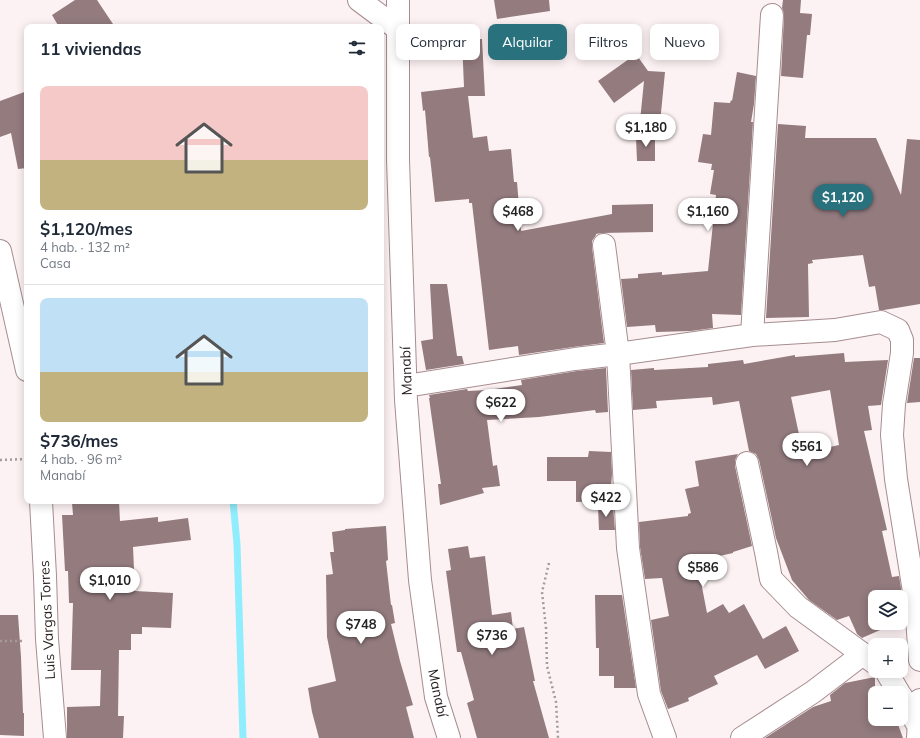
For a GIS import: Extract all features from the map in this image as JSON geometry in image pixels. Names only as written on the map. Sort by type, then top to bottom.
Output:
[{"type":"street","points":[[359,0],[396,28]]},
{"type":"street","name":"Manabí","points":[[398,0],[398,24]]},
{"type":"street","points":[[752,335],[772,15]]},
{"type":"street","name":"Manabí","points":[[398,60],[398,160],[406,386],[420,580],[436,697],[449,738]]},
{"type":"street","points":[[604,245],[618,354],[628,548],[649,694],[665,738]]},
{"type":"street","points":[[0,251],[24,357]]},
{"type":"street","points":[[406,386],[575,359],[752,335],[835,330],[881,322],[898,330],[902,340],[902,353],[894,404],[892,435],[896,479],[916,604],[920,660]]},
{"type":"street","points":[[747,463],[766,552],[770,579],[798,607],[868,658]]},
{"type":"street","name":"Luis Vargas Torres","points":[[41,504],[47,639],[55,738]]},
{"type":"street","points":[[742,738],[813,692],[868,660]]},
{"type":"street","points":[[919,732],[920,700]]},
{"type":"street","points":[[908,710],[919,732]]},
{"type":"path","points":[[0,460],[24,459]]},
{"type":"path","points":[[549,563],[542,592],[548,666],[556,702],[558,738]]},
{"type":"building","points":[[75,0],[97,0],[113,24],[57,24],[52,15]]},
{"type":"building","points":[[494,0],[549,0],[550,11],[497,19]]},
{"type":"building","points":[[783,0],[801,0],[800,13],[812,14],[810,35],[807,35],[803,78],[781,76],[784,16],[782,8]]},
{"type":"building","points":[[480,39],[482,39],[485,96],[468,96],[473,138],[487,136],[489,151],[511,149],[514,182],[517,182],[521,231],[612,214],[612,205],[653,204],[653,232],[602,233],[596,234],[592,241],[604,343],[519,355],[518,346],[489,350],[472,203],[469,203],[469,199],[435,202],[425,110],[423,111],[421,92],[464,87],[463,60],[480,60]]},
{"type":"building","points":[[628,60],[640,60],[648,71],[665,72],[660,123],[640,121],[644,81],[614,103],[598,81]]},
{"type":"building","points":[[737,72],[756,76],[751,122],[753,122],[741,315],[712,314],[713,328],[691,331],[656,332],[655,325],[627,327],[621,279],[638,278],[638,274],[662,272],[662,275],[708,271],[716,195],[710,194],[714,170],[711,170],[712,164],[698,162],[703,134],[711,135],[714,102],[730,103],[731,100],[732,101]]},
{"type":"building","points":[[24,92],[24,168],[18,169],[11,133],[0,137],[0,101]]},
{"type":"building","points":[[778,124],[806,126],[805,138],[876,138],[901,195],[907,139],[920,140],[920,304],[879,310],[875,286],[869,287],[863,255],[812,260],[813,263],[808,264],[809,317],[766,318]]},
{"type":"building","points":[[638,134],[655,137],[655,161],[637,161],[636,138],[638,138]]},
{"type":"building","points":[[430,284],[447,284],[457,356],[462,356],[464,364],[426,370],[421,341],[433,339]]},
{"type":"building","points":[[844,353],[845,362],[888,360],[881,405],[868,406],[872,430],[864,431],[887,530],[882,531],[892,577],[899,576],[901,590],[868,590],[868,630],[880,630],[862,638],[857,634],[849,616],[837,620],[809,600],[792,580],[776,538],[759,460],[756,454],[749,451],[739,401],[713,405],[712,397],[656,401],[657,408],[633,410],[631,370],[708,367],[708,364],[743,360],[744,364],[795,355],[795,357]],"holes":[[[830,390],[839,445],[803,453],[791,397]]]},
{"type":"building","points":[[914,358],[920,358],[920,402],[907,403]]},
{"type":"building","points":[[606,368],[608,412],[596,413],[595,410],[539,417],[487,420],[493,466],[497,465],[500,486],[482,488],[484,493],[440,505],[438,484],[441,484],[429,395],[467,389],[468,391],[487,390],[522,385],[521,380]]},
{"type":"building","points":[[589,451],[611,452],[612,474],[610,501],[576,502],[576,481],[547,481],[547,457],[588,457]]},
{"type":"building","points":[[738,454],[735,460],[735,466],[752,546],[733,553],[697,561],[707,613],[723,604],[729,613],[744,604],[763,639],[786,626],[799,651],[765,669],[757,655],[714,676],[718,684],[688,698],[689,701],[668,709],[661,691],[651,620],[669,616],[662,578],[645,579],[640,547],[639,522],[688,516],[688,514],[691,513],[685,489],[699,486],[695,461]]},
{"type":"building","points":[[72,504],[119,504],[120,521],[158,517],[158,522],[188,518],[191,540],[133,547],[135,591],[173,593],[171,628],[142,627],[142,634],[131,634],[131,650],[119,650],[118,716],[124,716],[123,738],[67,738],[67,707],[100,706],[101,670],[71,670],[73,603],[69,603],[68,571],[65,571],[62,515],[73,515]]},
{"type":"building","points":[[613,506],[615,530],[599,530],[598,507]]},
{"type":"building","points":[[386,526],[388,560],[386,561],[391,605],[395,623],[391,624],[413,705],[406,707],[414,738],[319,738],[312,712],[308,688],[336,681],[327,637],[326,575],[333,574],[330,552],[334,552],[332,532],[345,529]]},
{"type":"building","points":[[468,546],[470,558],[485,556],[492,615],[511,612],[513,629],[524,627],[535,681],[533,681],[549,738],[477,738],[467,703],[474,700],[461,652],[457,652],[446,571],[451,570],[448,549]]},
{"type":"building","points":[[595,595],[622,595],[636,688],[614,688],[614,676],[599,676],[599,648],[596,648]]},
{"type":"building","points":[[0,615],[18,615],[24,736],[0,735]]},
{"type":"building","points":[[875,678],[875,686],[868,686],[868,726],[899,726],[903,738],[765,738],[813,707],[831,701],[830,695],[845,683]]},
{"type":"waterway","points":[[233,504],[237,544],[243,738]]}]
